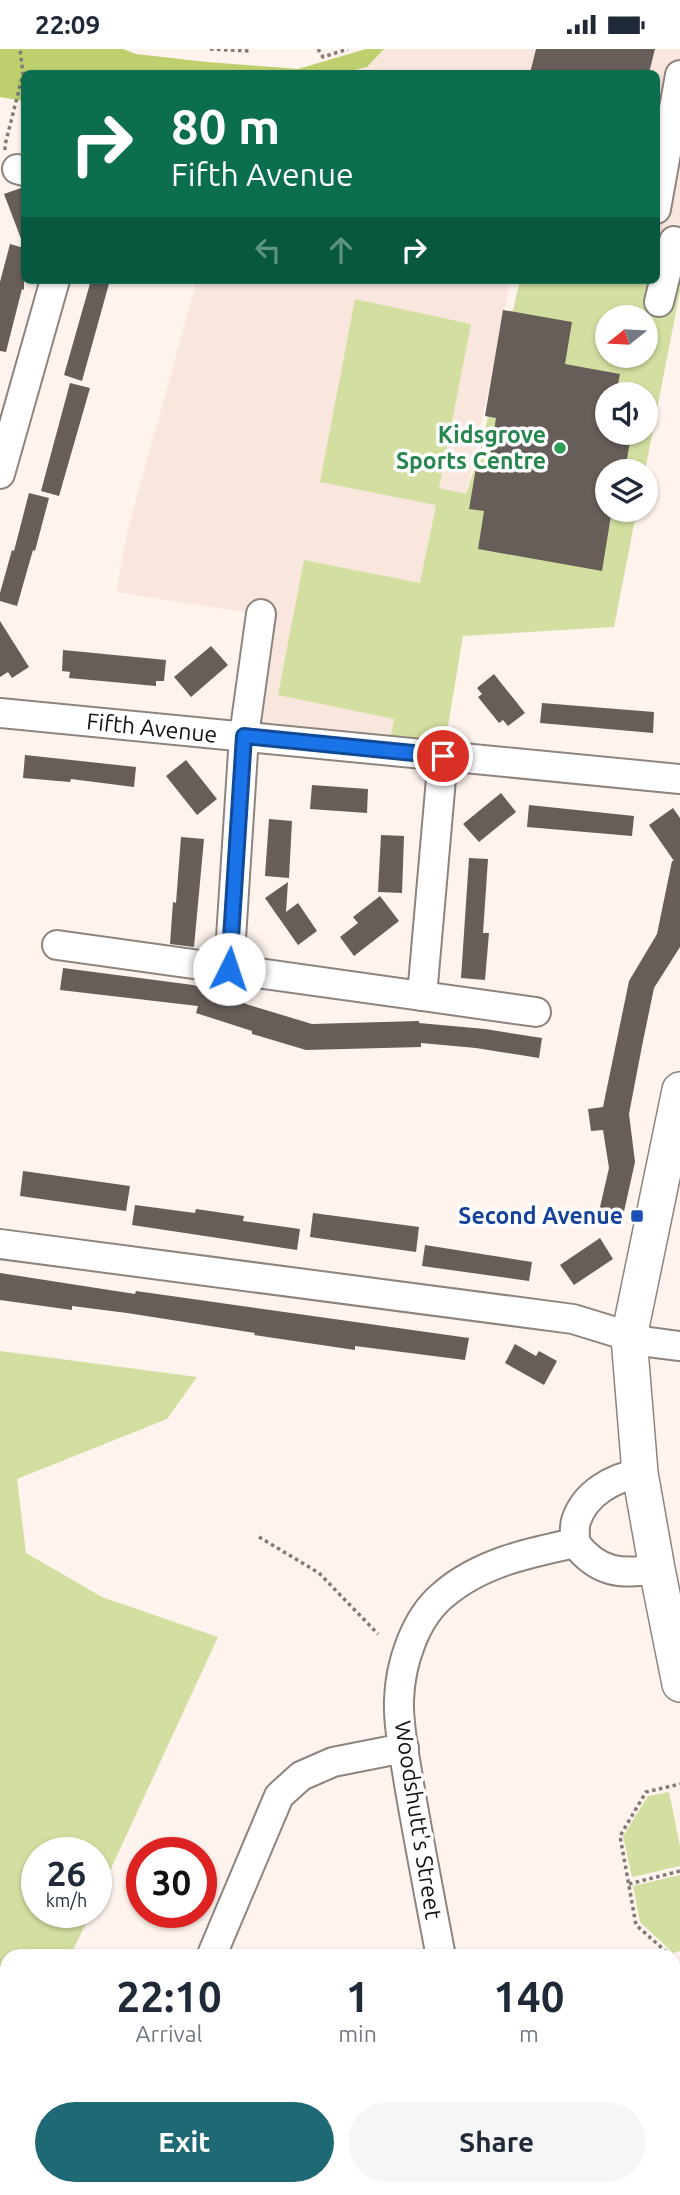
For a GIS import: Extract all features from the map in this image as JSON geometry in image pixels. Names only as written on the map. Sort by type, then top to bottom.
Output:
[{"type":"main road","points":[[680,1090],[629,1337],[640,1473],[680,1683]]},
{"type":"street","points":[[660,187],[680,75]]},
{"type":"street","points":[[659,302],[670,240]]},
{"type":"street","points":[[0,474],[54,284]]},
{"type":"street","points":[[229,969],[244,736],[261,614]]},
{"type":"street","name":"Fifth Avenue","points":[[0,713],[680,779]]},
{"type":"street","points":[[422,996],[443,756]]},
{"type":"street","points":[[57,945],[536,1012]]},
{"type":"street","points":[[0,1244],[573,1319],[629,1337],[680,1346]]},
{"type":"street","points":[[640,1473],[607,1483],[583,1506],[575,1522],[575,1543],[585,1557],[604,1568],[622,1573],[657,1569]]},
{"type":"street","name":"Woodshutt's Street","points":[[440,1949],[398,1700],[407,1651],[423,1618],[442,1595],[473,1574],[512,1557],[575,1543]]},
{"type":"street","points":[[214,1949],[279,1796],[301,1776],[333,1762],[404,1748]]},
{"type":"path","points":[[20,49],[23,70]]},
{"type":"path","points":[[210,49],[250,49]]},
{"type":"path","points":[[318,49],[323,57],[348,49]]},
{"type":"path","points":[[21,82],[5,145],[7,160],[21,170]]},
{"type":"path","points":[[258,1537],[319,1573],[378,1634]]},
{"type":"path","points":[[664,1949],[636,1925],[620,1836],[646,1792],[680,1784]]},
{"type":"path","points":[[629,1884],[680,1871]]},
{"type":"shaded area","points":[[384,49],[680,49],[680,262],[660,263],[660,70],[354,70],[367,67]]},
{"type":"shaded area","points":[[196,284],[510,284],[466,495],[439,489],[388,750],[264,738],[247,719],[250,613],[116,592],[128,529]]},
{"type":"green space","points":[[0,49],[123,49],[136,54],[298,69],[366,49],[384,49],[367,67],[354,70],[21,70],[21,100],[0,97]]},
{"type":"green space","points":[[680,259],[680,291],[658,404],[658,382],[595,382],[595,445],[650,445],[647,459],[595,459],[595,522],[634,522],[614,627],[463,636],[443,756],[388,750],[394,719],[278,695],[304,560],[420,583],[436,505],[320,482],[355,299],[471,324],[439,488],[466,494],[479,455],[519,284],[660,284],[660,276]]},
{"type":"green space","points":[[0,1351],[197,1377],[167,1419],[17,1479],[26,1553],[102,1597],[218,1637],[112,1866],[112,1837],[21,1837],[21,1928],[84,1928],[73,1949],[0,1949]]},
{"type":"green space","points":[[669,1792],[680,1846],[680,1866],[632,1877],[623,1836],[648,1796]]},
{"type":"green space","points":[[680,1875],[680,1949],[669,1949],[640,1922],[633,1886]]},
{"type":"building","points":[[536,49],[655,49],[650,70],[531,70]]},
{"type":"building","points":[[21,188],[21,239],[4,194]]},
{"type":"building","points":[[10,244],[21,247],[21,284],[24,284],[24,290],[22,289],[6,352],[0,351],[0,282]]},
{"type":"building","points":[[90,284],[109,284],[82,381],[64,375]]},
{"type":"building","name":"Kidsgrove Sports Centre","points":[[503,310],[572,322],[565,364],[620,374],[618,382],[595,382],[595,445],[629,445],[627,459],[595,459],[595,522],[610,522],[602,571],[478,549],[484,511],[469,509],[477,462],[489,464],[496,418],[485,416]]},
{"type":"building","points":[[70,383],[90,388],[59,496],[41,491]]},
{"type":"building","points":[[29,493],[49,498],[17,606],[0,601],[0,593]]},
{"type":"building","points":[[0,621],[29,667],[12,678],[8,672],[0,677]]},
{"type":"building","points":[[211,646],[228,665],[191,697],[174,677]]},
{"type":"building","points":[[63,650],[166,660],[164,681],[156,681],[156,686],[69,678],[70,672],[62,671]]},
{"type":"building","points":[[494,674],[525,713],[508,726],[503,720],[499,723],[478,697],[482,694],[477,688]]},
{"type":"building","points":[[542,703],[654,712],[653,733],[540,723]]},
{"type":"building","points":[[25,755],[136,767],[134,787],[71,779],[70,782],[23,778]]},
{"type":"building","points":[[186,760],[217,799],[197,815],[166,776]]},
{"type":"building","points":[[312,785],[368,789],[367,813],[310,809]]},
{"type":"building","points":[[501,793],[516,812],[479,842],[463,824]]},
{"type":"building","points":[[529,805],[634,816],[632,836],[527,827]]},
{"type":"building","points":[[673,808],[680,818],[680,947],[654,988],[629,1114],[635,1162],[621,1225],[597,1220],[609,1168],[603,1130],[591,1131],[588,1109],[603,1107],[629,981],[657,934],[674,861],[649,825]]},
{"type":"building","points":[[269,819],[292,821],[289,878],[265,876]]},
{"type":"building","points":[[381,835],[404,836],[402,893],[378,892]]},
{"type":"building","points":[[181,837],[204,839],[194,947],[170,944]]},
{"type":"building","points":[[469,858],[488,859],[483,933],[489,933],[485,980],[461,978]]},
{"type":"building","points":[[288,882],[286,912],[298,903],[317,931],[298,945],[265,898]]},
{"type":"building","points":[[380,896],[399,921],[354,956],[340,937],[358,923],[353,917]]},
{"type":"building","points":[[63,968],[193,985],[312,1024],[419,1021],[542,1038],[539,1058],[421,1043],[421,1047],[306,1050],[196,1013],[198,1006],[60,990]]},
{"type":"building","points":[[23,1171],[130,1186],[126,1211],[20,1196]]},
{"type":"building","points":[[135,1205],[195,1213],[196,1209],[244,1216],[243,1221],[300,1229],[297,1250],[132,1225]]},
{"type":"building","points":[[313,1213],[419,1227],[416,1252],[310,1237]]},
{"type":"building","points":[[600,1238],[613,1259],[574,1285],[560,1265]]},
{"type":"building","points":[[425,1245],[532,1262],[529,1281],[422,1266]]},
{"type":"building","points":[[0,1273],[135,1294],[136,1291],[469,1338],[465,1360],[355,1346],[355,1350],[127,1313],[72,1306],[72,1310],[0,1300]]},
{"type":"building","points":[[515,1344],[536,1356],[539,1351],[557,1361],[544,1385],[505,1363]]},
{"type":"place","name":"Kidsgrove Sports Centre","points":[[560,448]]},
{"type":"place","name":"Second Avenue","points":[[637,1216]]},
{"type":"route","points":[[229,969],[244,736],[443,756]]}]
